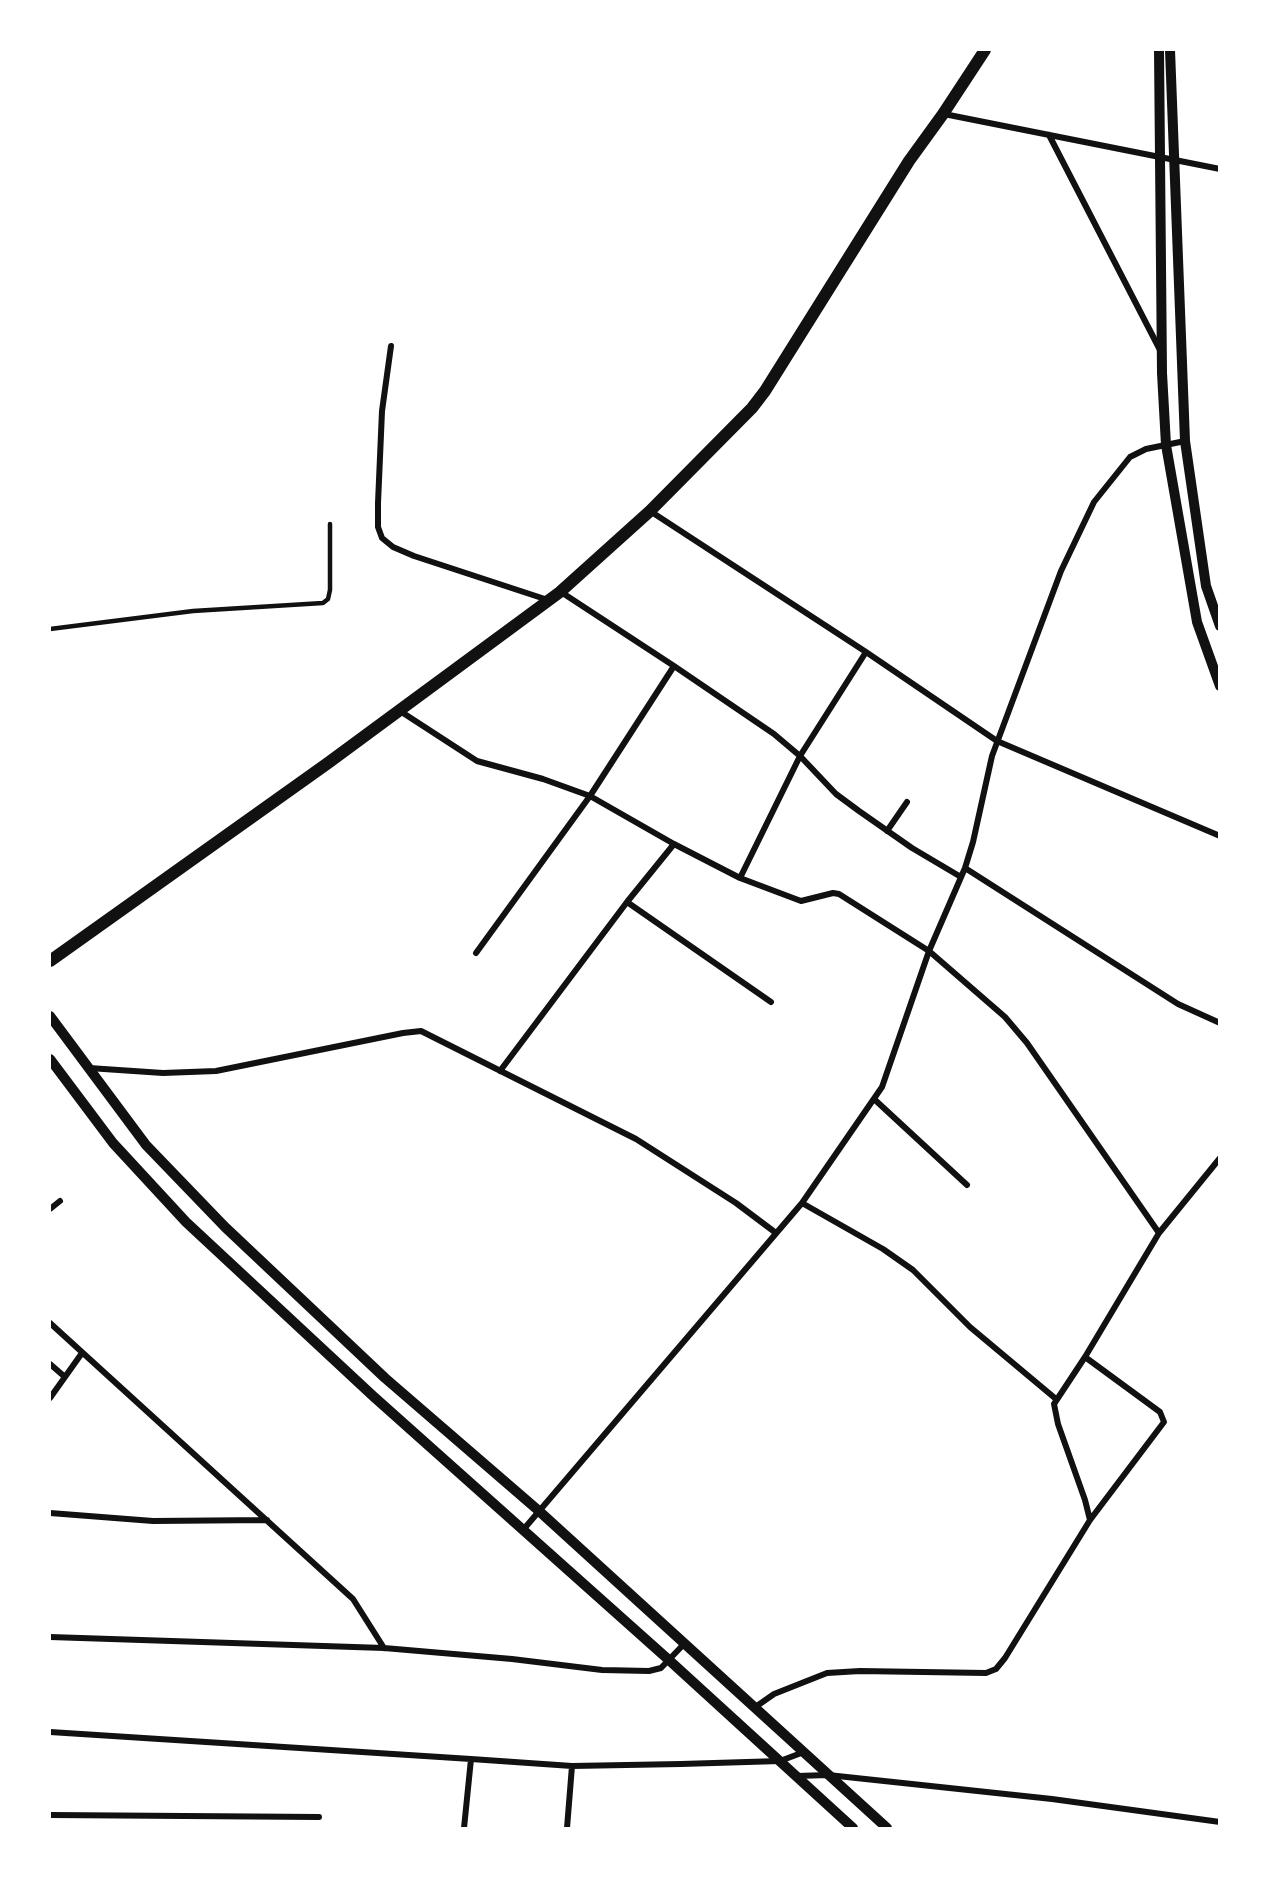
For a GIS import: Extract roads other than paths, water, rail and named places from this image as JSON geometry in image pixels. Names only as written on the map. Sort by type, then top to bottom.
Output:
[{"type":"main road","points":[[50,961],[400,710],[560,592],[650,511],[752,408],[765,391],[909,161],[985,50]]},
{"type":"street","points":[[1159,50],[1158,156],[1166,445],[1197,622],[1220,686]]},
{"type":"street","points":[[1170,50],[1185,441],[1206,586],[1220,626]]},
{"type":"street","points":[[943,114],[1220,169]]},
{"type":"street","points":[[1049,135],[1162,353]]},
{"type":"street","points":[[1160,268],[1179,266]]},
{"type":"street","points":[[391,346],[381,423],[378,528],[382,538],[393,547],[414,556],[549,600]]},
{"type":"street","points":[[523,1530],[802,1203],[874,1099],[885,1079],[929,951],[965,868],[992,756],[1061,571],[1094,502],[1130,457],[1146,449],[1185,441]]},
{"type":"street","points":[[650,511],[866,652],[997,741],[1220,836]]},
{"type":"street","points":[[560,592],[774,734],[800,756],[836,794],[887,831],[961,877]]},
{"type":"street","points":[[740,878],[800,756],[866,652]]},
{"type":"street","points":[[476,953],[590,796],[674,666]]},
{"type":"street","points":[[400,710],[477,761],[543,779],[590,796],[674,844],[740,878],[801,900],[833,893],[839,894],[929,951],[1005,1017],[1027,1043],[1160,1233]]},
{"type":"street","points":[[887,831],[907,801]]},
{"type":"street","points":[[500,1071],[627,902],[674,844]]},
{"type":"street","points":[[965,868],[1178,1004],[1220,1023]]},
{"type":"street","points":[[627,902],[771,1002]]},
{"type":"street","points":[[50,1016],[146,1145],[225,1227],[385,1378],[539,1511],[887,1828]]},
{"type":"street","points":[[89,1068],[163,1072],[216,1071],[416,1031],[428,1033],[636,1138],[736,1203],[777,1233]]},
{"type":"street","points":[[50,1059],[113,1143],[186,1222],[373,1396],[853,1828]]},
{"type":"street","points":[[874,1099],[967,1185]]},
{"type":"street","points":[[1089,1520],[1085,1500],[1058,1424],[1055,1410],[1056,1399],[1085,1357],[1160,1233],[1220,1158]]},
{"type":"street","points":[[50,1209],[60,1201]]},
{"type":"street","points":[[802,1203],[883,1249],[913,1270],[970,1326],[1056,1399]]},
{"type":"street","points":[[50,1323],[353,1599],[384,1648]]},
{"type":"street","points":[[50,1398],[82,1353]]},
{"type":"street","points":[[754,1708],[774,1694],[827,1673],[860,1671],[986,1673],[996,1669],[1005,1658],[1089,1520],[1164,1422],[1160,1412],[1085,1357]]},
{"type":"street","points":[[50,1364],[65,1377]]},
{"type":"street","points":[[50,1513],[153,1521],[267,1520]]},
{"type":"street","points":[[50,1637],[384,1648],[512,1659],[602,1670],[649,1671],[661,1668],[684,1644]]},
{"type":"street","points":[[50,1732],[572,1766],[780,1761],[804,1752]]},
{"type":"street","points":[[464,1828],[471,1759]]},
{"type":"street","points":[[567,1828],[572,1766]]},
{"type":"street","points":[[796,1776],[828,1775],[1052,1799],[1220,1822]]},
{"type":"street","points":[[50,1815],[319,1817]]},
{"type":"lane","points":[[50,629],[193,611],[323,603],[328,599],[330,590],[330,524]]}]
